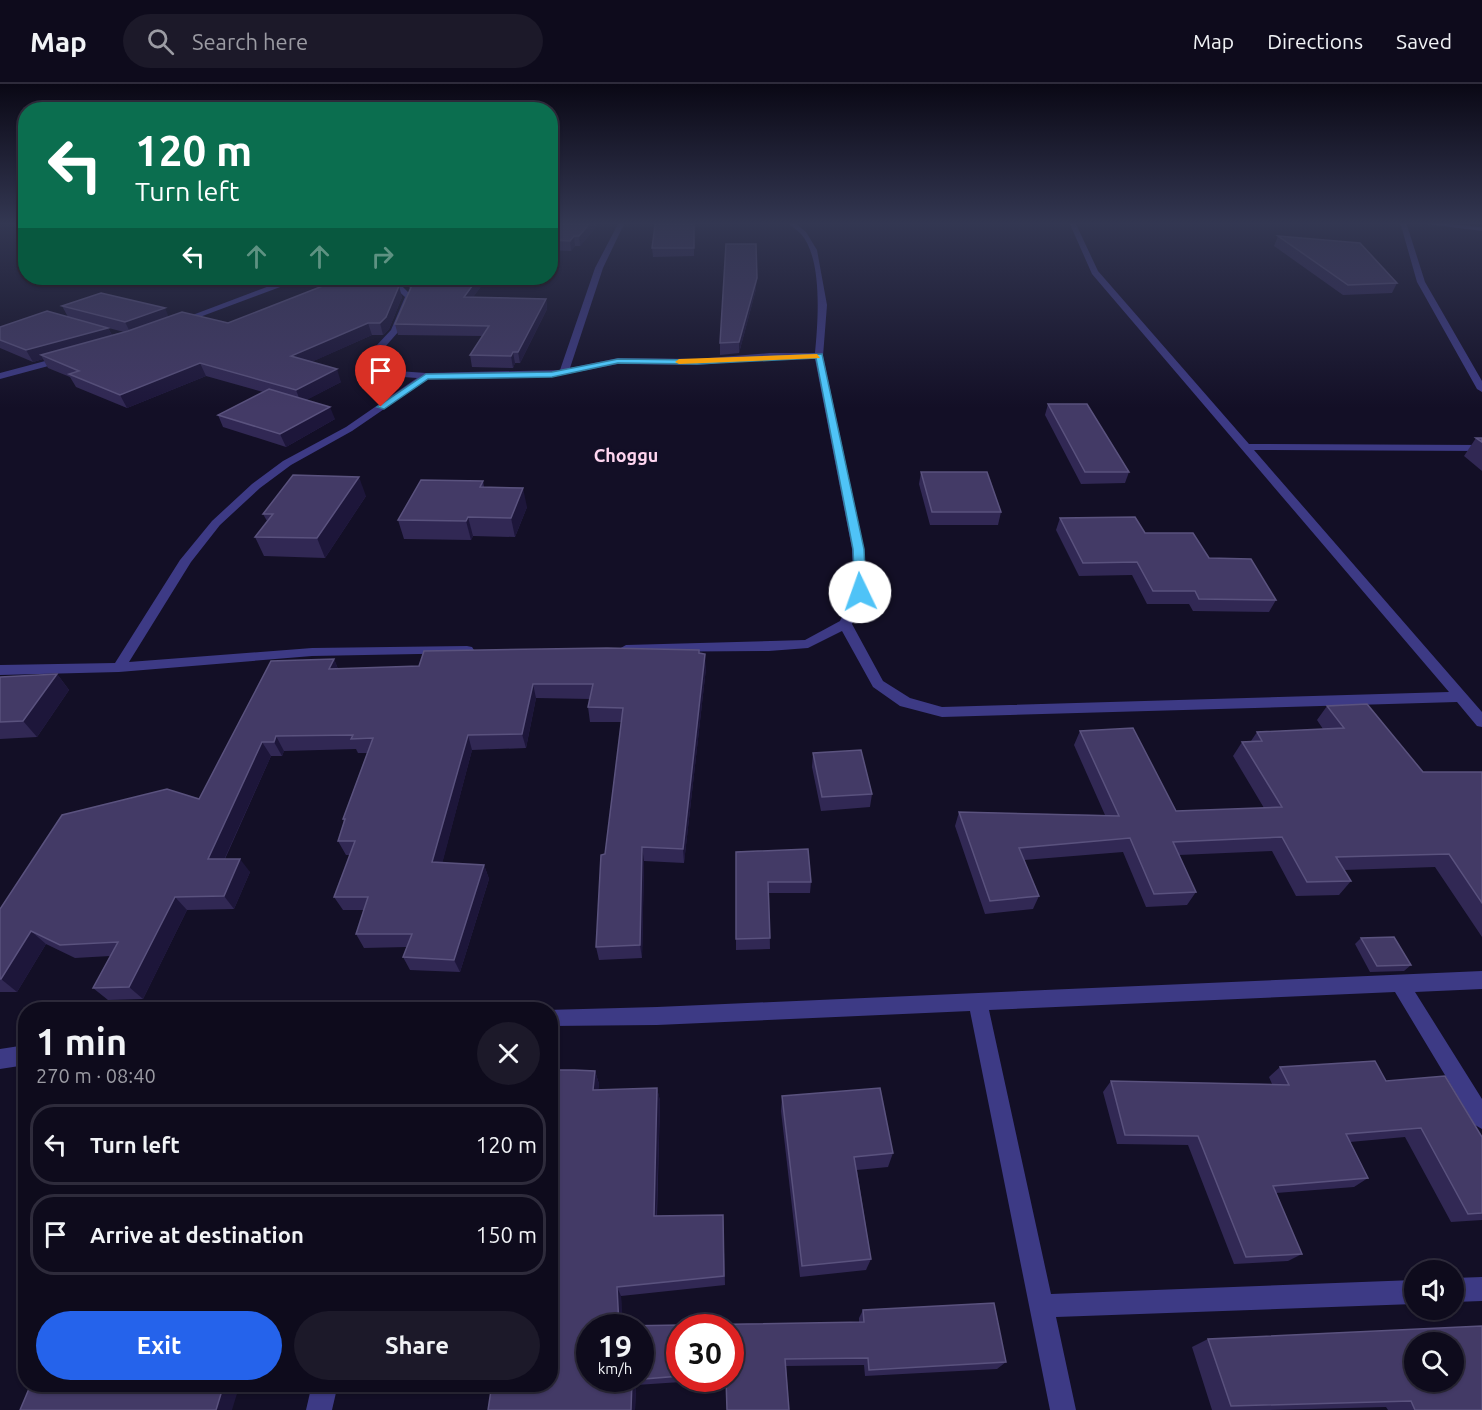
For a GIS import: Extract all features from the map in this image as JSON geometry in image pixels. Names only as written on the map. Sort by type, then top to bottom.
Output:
[{"type":"street","points":[[564,372],[594,284]]},
{"type":"street","points":[[617,649],[769,647],[808,644],[845,624],[860,592],[858,549],[819,356],[823,305],[820,284]]},
{"type":"street","points":[[1105,284],[1482,723]]},
{"type":"street","points":[[1422,284],[1482,389]]},
{"type":"street","points":[[164,327],[278,285]]},
{"type":"street","points":[[397,285],[403,288],[409,297],[399,323],[395,331],[365,362],[373,368],[397,374],[426,376],[564,372],[618,361],[697,362],[819,356]]},
{"type":"street","points":[[0,376],[74,356]]},
{"type":"street","points":[[119,667],[186,560],[216,523],[256,486],[287,463],[349,429],[426,376]]},
{"type":"street","points":[[1246,447],[1482,448]]},
{"type":"street","points":[[845,624],[878,684],[905,702],[942,712],[1459,697]]},
{"type":"street","points":[[0,670],[119,667],[312,652],[476,650]]},
{"type":"street","points":[[558,1017],[657,1016],[1482,980]]},
{"type":"street","points":[[1400,984],[1482,1118]]},
{"type":"street","points":[[978,1002],[1063,1410]]},
{"type":"street","points":[[0,1059],[18,1056]]},
{"type":"street","points":[[1464,1290],[1482,1289]]},
{"type":"street","points":[[1041,1306],[1404,1292]]},
{"type":"street","points":[[319,1410],[324,1392]]},
{"type":"building","points":[[724,284],[755,284],[739,342],[720,343]]},
{"type":"building","points":[[325,285],[399,286],[386,317],[380,323],[368,323],[291,356],[337,369],[296,390],[200,363],[120,395],[69,374],[79,371],[41,355],[128,331],[182,312],[228,323]]},
{"type":"building","points":[[412,285],[473,285],[464,297],[546,299],[518,352],[513,352],[511,356],[470,355],[489,326],[395,324]]},
{"type":"building","points":[[101,293],[165,308],[125,322],[62,306]]},
{"type":"building","points":[[47,311],[108,328],[26,350],[0,340],[0,327]]},
{"type":"building","points":[[269,389],[330,407],[280,434],[218,415]]},
{"type":"building","points":[[1048,404],[1087,404],[1129,472],[1085,472]]},
{"type":"building","points":[[921,472],[987,472],[1001,512],[932,512]]},
{"type":"building","points":[[293,475],[359,477],[317,538],[255,537],[273,514],[263,514]]},
{"type":"building","points":[[421,480],[483,481],[480,487],[523,488],[511,518],[468,517],[466,521],[398,520]]},
{"type":"building","points":[[1135,517],[1145,533],[1193,533],[1209,558],[1251,559],[1276,600],[1199,599],[1195,591],[1153,591],[1137,562],[1083,563],[1060,518]]},
{"type":"building","points":[[607,648],[699,650],[699,653],[705,654],[683,849],[642,847],[640,945],[596,947],[601,855],[605,854],[623,708],[588,707],[593,684],[533,684],[522,734],[468,735],[432,862],[484,865],[454,960],[403,957],[412,934],[356,934],[368,897],[334,897],[355,841],[338,841],[345,819],[343,819],[373,738],[351,739],[353,735],[276,736],[274,742],[262,742],[208,859],[240,859],[224,896],[175,897],[129,987],[93,988],[118,942],[60,945],[31,931],[0,979],[0,909],[62,815],[167,789],[199,799],[271,661],[334,659],[329,669],[419,666],[424,651]]},
{"type":"building","points":[[57,674],[23,721],[0,722],[0,677]]},
{"type":"building","points":[[1367,704],[1423,772],[1482,772],[1482,903],[1449,854],[1336,857],[1351,881],[1307,882],[1282,837],[1173,842],[1196,892],[1154,894],[1130,838],[1019,848],[1039,896],[990,901],[959,812],[1119,816],[1080,731],[1133,728],[1176,811],[1282,807],[1242,742],[1262,741],[1257,732],[1344,728],[1327,706]]},
{"type":"building","points":[[861,750],[872,794],[822,797],[813,753]]},
{"type":"building","points":[[808,849],[811,882],[768,882],[770,938],[736,939],[736,852]]},
{"type":"building","points":[[1394,937],[1411,965],[1377,966],[1361,938]]},
{"type":"building","points":[[1375,1061],[1386,1081],[1445,1076],[1482,1137],[1482,1213],[1468,1214],[1421,1128],[1346,1134],[1368,1178],[1273,1186],[1302,1254],[1246,1257],[1198,1136],[1125,1135],[1111,1081],[1289,1085],[1280,1067]]},
{"type":"building","points":[[558,1070],[595,1071],[593,1090],[657,1088],[654,1216],[723,1215],[724,1276],[617,1287],[618,1314],[576,1314],[576,1392],[632,1392],[631,1410],[488,1410],[491,1392],[558,1392]]},
{"type":"building","points":[[880,1088],[893,1153],[854,1157],[871,1259],[802,1266],[782,1096]]},
{"type":"building","points":[[994,1303],[1006,1362],[869,1370],[868,1358],[785,1359],[789,1410],[727,1410],[726,1392],[744,1392],[744,1324],[864,1322],[863,1310]]},
{"type":"building","points":[[654,1325],[666,1325],[666,1377],[654,1378]]},
{"type":"building","points":[[1482,1326],[1482,1410],[1415,1410],[1411,1401],[1231,1406],[1208,1339]]},
{"type":"building","points":[[28,1392],[222,1392],[216,1410],[20,1410]]},
{"type":"slow traffic","points":[[679,362],[770,356],[817,356]]},
{"type":"district","name":"Choggu","points":[[626,455]]},
{"type":"route","points":[[381,407],[426,376],[552,374],[618,361],[697,362],[770,356],[819,356],[858,549],[860,592]]}]
